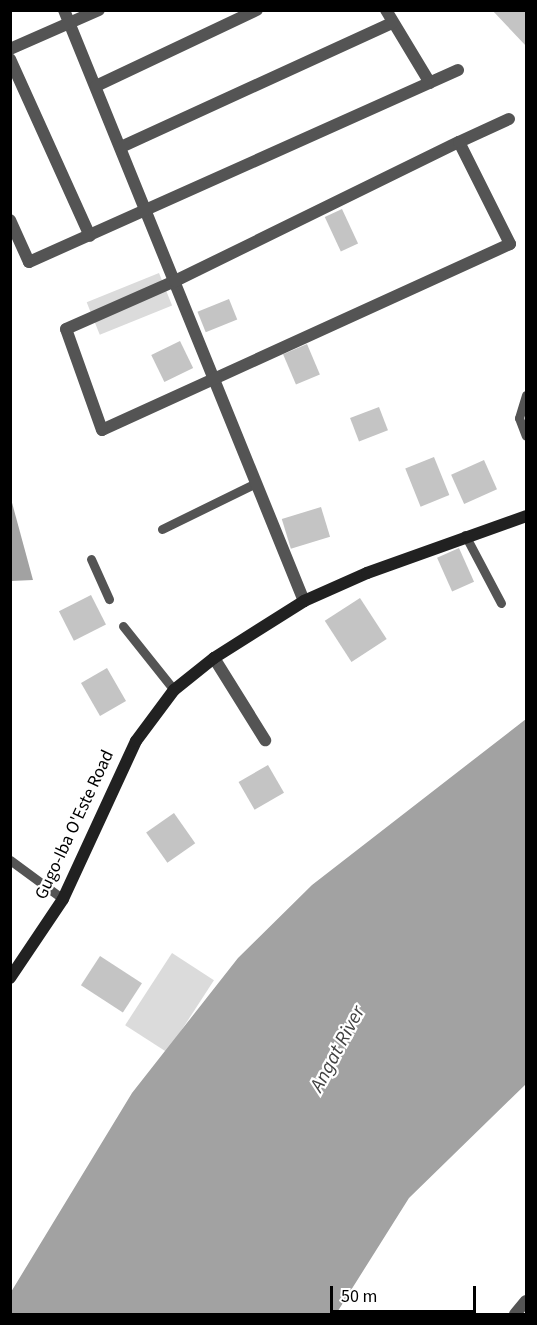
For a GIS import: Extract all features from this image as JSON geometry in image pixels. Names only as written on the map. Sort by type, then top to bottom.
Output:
[{"type":"main road","name":"Gugo-Iba O'Este Road","points":[[10,978],[63,899],[110,789],[136,741],[174,690],[214,658],[304,601],[465,535],[526,516]]},
{"type":"street","points":[[64,10],[147,210],[212,381],[304,601]]},
{"type":"street","points":[[10,49],[99,10]]},
{"type":"street","points":[[96,86],[257,10]]},
{"type":"street","points":[[386,10],[430,82]]},
{"type":"street","points":[[121,147],[392,22]]},
{"type":"street","points":[[10,59],[90,236]]},
{"type":"street","points":[[10,220],[29,262],[458,70]]},
{"type":"street","points":[[459,142],[510,244],[102,430],[66,329],[175,281],[459,142],[509,119]]},
{"type":"street","points":[[214,658],[265,740]]},
{"type":"street","points":[[515,1314],[526,1301]]},
{"type":"lane","points":[[526,395],[519,418],[526,436]]},
{"type":"lane","points":[[162,529],[256,483]]},
{"type":"lane","points":[[465,535],[501,603]]},
{"type":"lane","points":[[91,559],[109,599]]},
{"type":"lane","points":[[123,626],[174,690]]},
{"type":"lane","points":[[10,860],[63,899]]},
{"type":"shaded area","points":[[159,273],[172,305],[100,335],[87,302]]},
{"type":"shaded area","points":[[172,953],[214,980],[167,1052],[125,1025]]},
{"type":"water","points":[[11,499],[33,580],[11,581]]},
{"type":"water","name":"Angat River","points":[[526,719],[526,1084],[409,1198],[336,1314],[11,1314],[11,1292],[132,1093],[238,958],[312,885]]},
{"type":"building","points":[[492,10],[526,10],[526,46]]},
{"type":"building","points":[[342,209],[358,243],[341,251],[325,217]]},
{"type":"building","points":[[229,299],[237,319],[206,332],[197,312]]},
{"type":"building","points":[[180,341],[193,368],[164,382],[151,355]]},
{"type":"building","points":[[307,344],[320,374],[296,385],[283,354]]},
{"type":"building","points":[[379,407],[388,430],[359,441],[350,418]]},
{"type":"building","points":[[434,457],[449,495],[421,507],[405,469]]},
{"type":"building","points":[[484,460],[497,489],[464,504],[451,475]]},
{"type":"building","points":[[321,507],[330,537],[291,549],[282,519]]},
{"type":"building","points":[[459,548],[474,582],[452,592],[437,558]]},
{"type":"building","points":[[91,595],[106,624],[74,641],[59,611]]},
{"type":"building","points":[[360,598],[387,639],[351,662],[325,621]]},
{"type":"building","points":[[107,668],[126,701],[100,716],[81,683]]},
{"type":"building","points":[[268,765],[284,793],[255,810],[239,782]]},
{"type":"building","points":[[174,813],[195,843],[167,863],[146,833]]},
{"type":"building","points":[[100,956],[142,983],[123,1013],[81,985]]}]
